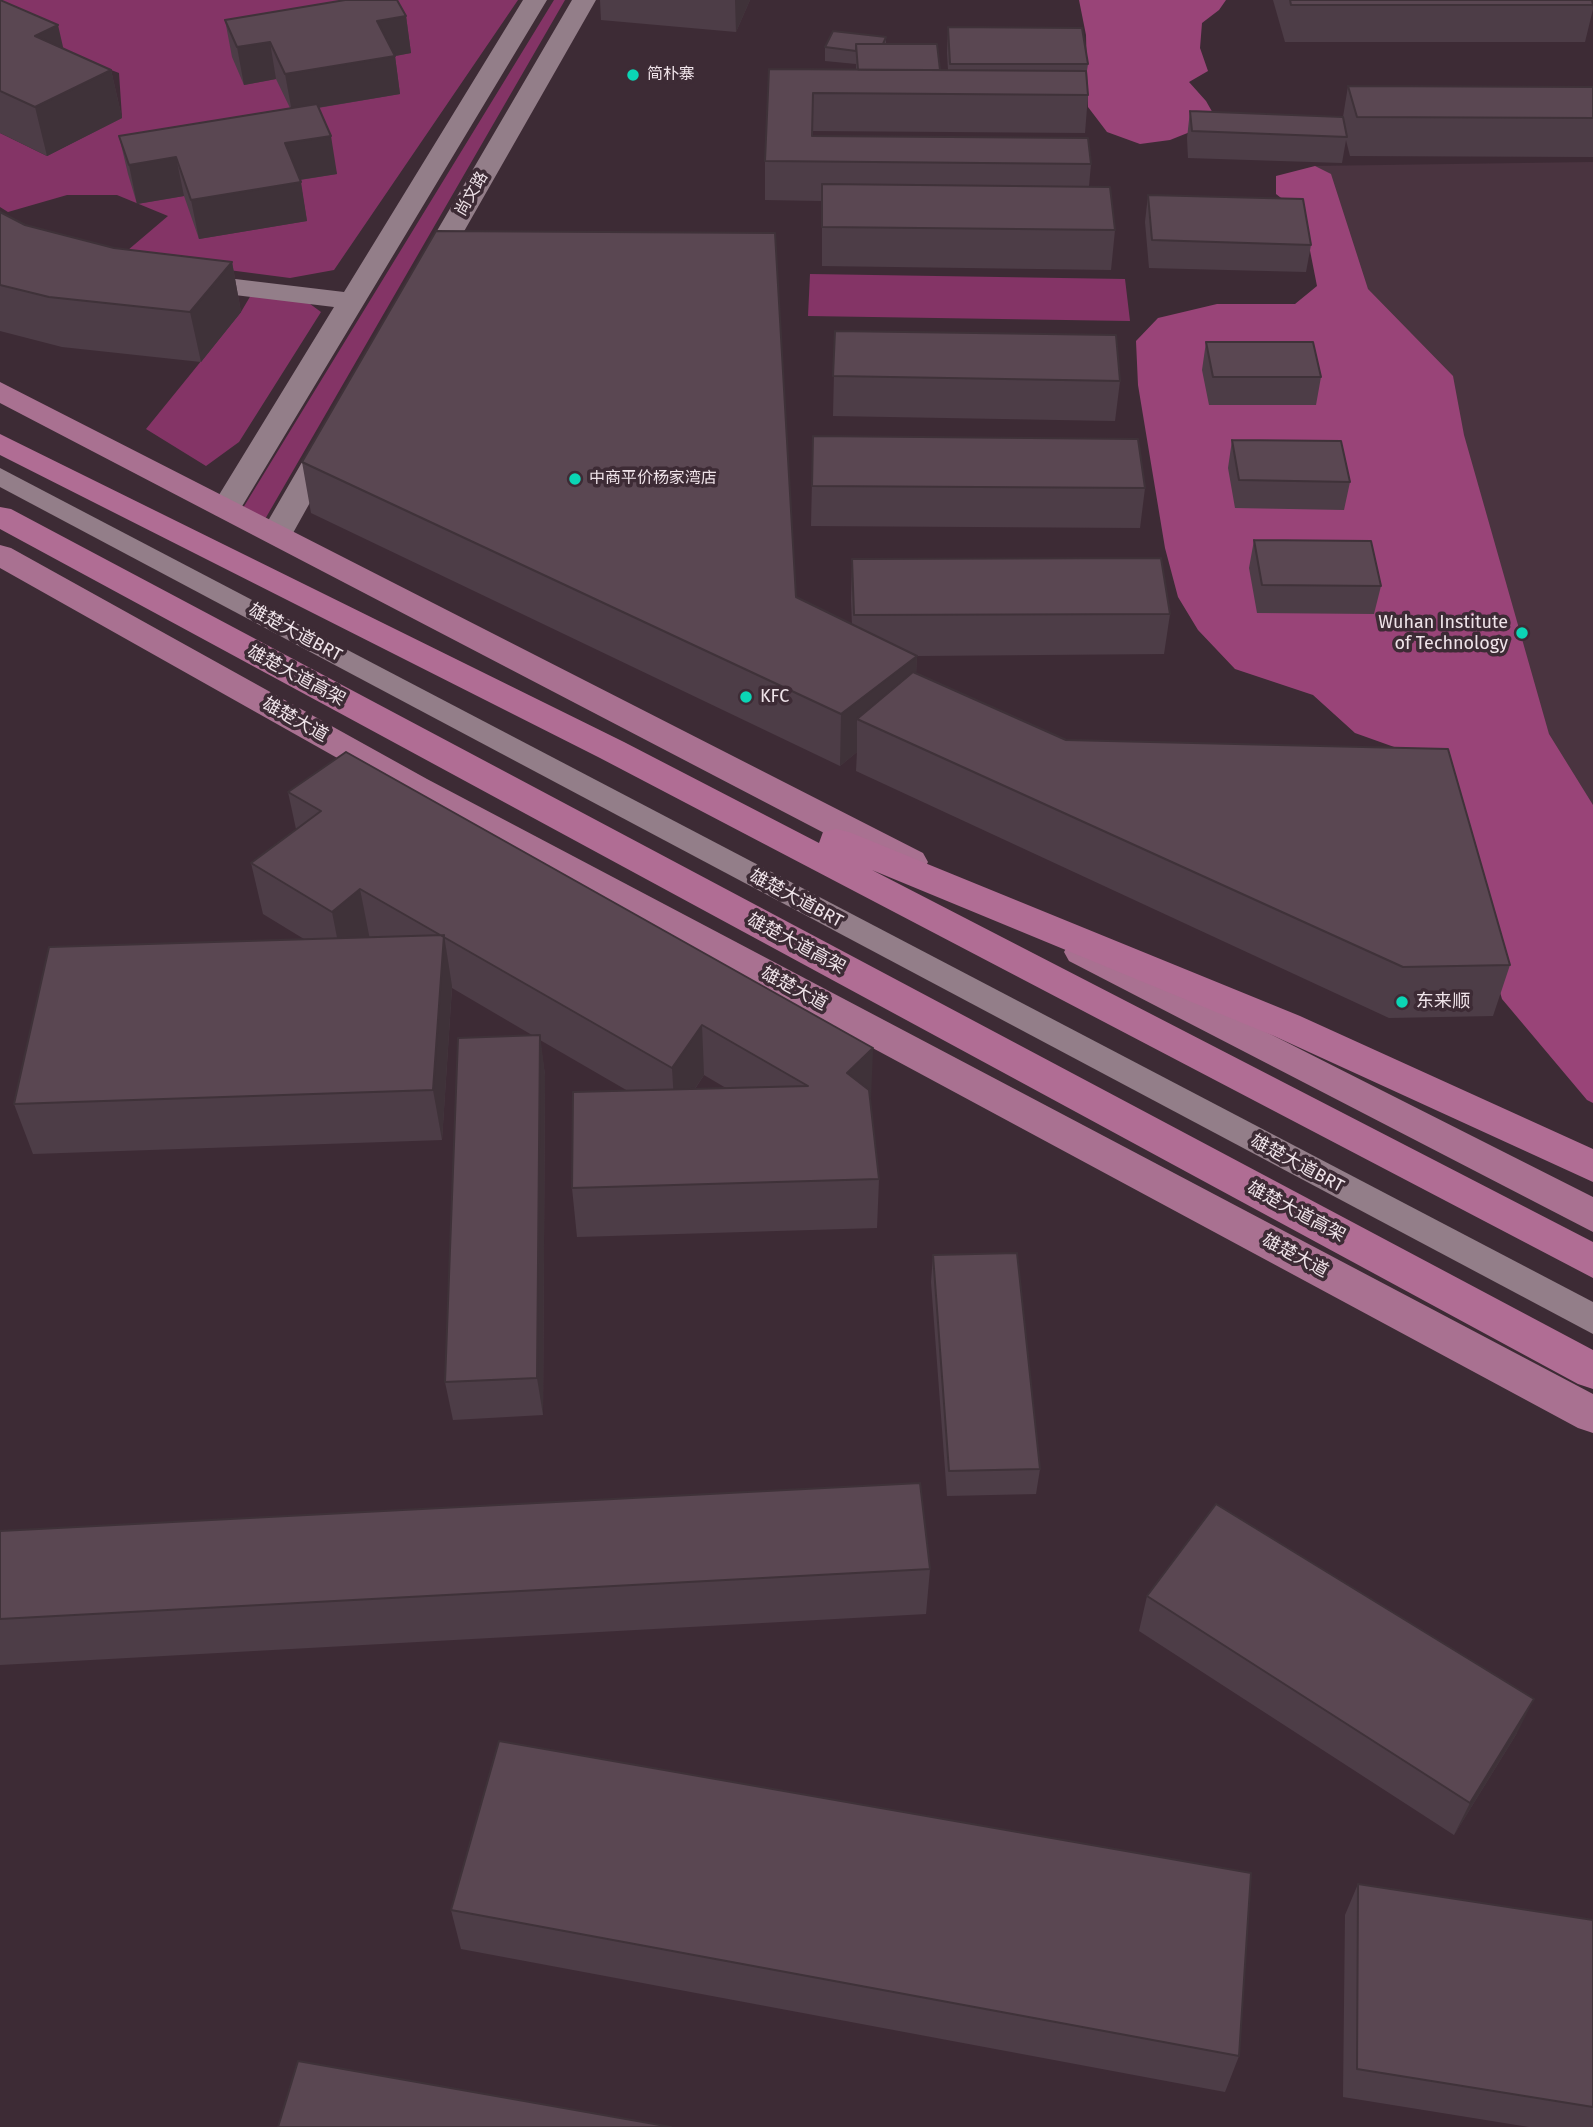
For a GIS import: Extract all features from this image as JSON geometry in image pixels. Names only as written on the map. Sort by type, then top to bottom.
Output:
[{"type":"highway","points":[[0,443],[612,750],[1593,1261]]},
{"type":"highway","name":"雄楚大道高架","points":[[0,516],[1593,1371]]},
{"type":"highway","points":[[612,750],[1287,1026],[1593,1166]]},
{"type":"main road","points":[[0,391],[1593,1216]]},
{"type":"main road","name":"雄楚大道","points":[[0,555],[415,787],[1593,1415]]},
{"type":"street","points":[[226,508],[535,0]]},
{"type":"street","name":"尚文路","points":[[414,294],[584,0]]},
{"type":"street","points":[[154,275],[351,301]]},
{"type":"street","points":[[277,533],[345,414]]},
{"type":"lane","name":"雄楚大道BRT","points":[[0,477],[1593,1319]]},
{"type":"shaded area","points":[[0,0],[518,0],[334,270],[290,278],[121,256],[168,216],[117,195],[67,195],[8,212],[0,207],[0,133],[47,156],[122,117],[119,73],[0,27]]},
{"type":"shaded area","points":[[554,0],[565,0],[257,533],[235,521]]},
{"type":"shaded area","points":[[1079,0],[1226,0],[1219,10],[1202,23],[1200,48],[1208,71],[1189,82],[1214,115],[1195,130],[1170,140],[1140,144],[1107,132],[1088,107],[1086,35]]},
{"type":"shaded area","name":"Wuhan Institute of Technology","points":[[1593,162],[1593,1103],[1315,166]]},
{"type":"shaded area","points":[[1315,166],[1331,174],[1368,289],[1453,376],[1464,435],[1549,734],[1593,805],[1593,1103],[1587,1100],[1502,999],[1459,850],[1425,758],[1355,733],[1313,695],[1235,669],[1198,630],[1178,597],[1165,548],[1138,385],[1136,341],[1158,318],[1217,304],[1295,304],[1317,286],[1303,215],[1276,194],[1276,176]]},
{"type":"shaded area","points":[[810,274],[1125,279],[1130,321],[808,316]]},
{"type":"shaded area","points":[[251,295],[306,301],[321,312],[239,442],[206,466],[146,429],[241,312]]},
{"type":"building","points":[[0,0],[58,25],[35,36],[111,70],[35,107],[0,91]]},
{"type":"building","points":[[345,0],[397,0],[406,16],[377,21],[395,56],[285,74],[270,42],[237,47],[225,20]]},
{"type":"building","points":[[1290,0],[1592,0],[1593,5],[1291,5]]},
{"type":"building","points":[[948,27],[1082,28],[1088,64],[950,64]]},
{"type":"building","points":[[833,31],[886,37],[883,44],[856,44],[856,51],[825,47]]},
{"type":"building","points":[[856,44],[937,44],[940,70],[858,70]]},
{"type":"building","points":[[769,69],[1086,71],[1088,95],[813,93],[812,136],[1088,138],[1091,164],[765,161]]},
{"type":"building","points":[[1348,86],[1593,87],[1593,118],[1357,117]]},
{"type":"building","points":[[317,104],[331,136],[285,143],[301,182],[191,200],[176,157],[129,165],[119,136]]},
{"type":"building","points":[[1190,111],[1343,117],[1347,137],[1192,131]]},
{"type":"building","points":[[822,184],[1110,187],[1115,230],[822,227]]},
{"type":"building","points":[[1148,195],[1303,199],[1311,245],[1152,240]]},
{"type":"building","points":[[0,212],[25,225],[114,248],[232,262],[190,312],[49,297],[0,285]]},
{"type":"building","points":[[436,231],[775,233],[796,597],[917,656],[841,714],[302,462]]},
{"type":"building","points":[[835,331],[1116,335],[1120,381],[833,376]]},
{"type":"building","points":[[1206,342],[1313,342],[1321,377],[1213,377]]},
{"type":"building","points":[[813,436],[1138,439],[1145,488],[812,486]]},
{"type":"building","points":[[1232,440],[1341,441],[1350,482],[1239,480]]},
{"type":"building","points":[[1254,540],[1371,541],[1381,586],[1262,585]]},
{"type":"building","points":[[1161,558],[1170,614],[854,615],[852,559]]},
{"type":"building","points":[[913,672],[1066,740],[1448,749],[1510,965],[1403,967],[857,719]]},
{"type":"building","points":[[346,752],[873,1048],[847,1073],[869,1090],[879,1179],[572,1188],[573,1092],[808,1086],[702,1025],[672,1068],[360,889],[332,912],[251,863],[321,811],[288,792]]},
{"type":"building","points":[[444,935],[433,1090],[14,1104],[49,947]]},
{"type":"building","points":[[540,1035],[537,1378],[445,1382],[458,1038]]},
{"type":"building","points":[[1017,1253],[1040,1469],[949,1471],[933,1255]]},
{"type":"building","points":[[920,1483],[930,1569],[0,1619],[0,1531]]},
{"type":"building","points":[[1216,1504],[1534,1699],[1470,1803],[1147,1596]]},
{"type":"building","points":[[499,1741],[1251,1873],[1239,2056],[451,1910]]},
{"type":"building","points":[[1358,1884],[1593,1920],[1593,2107],[1357,2069]]},
{"type":"building","points":[[298,2061],[671,2127],[278,2127]]},
{"type":"place","name":"简朴寨","points":[[633,75]]},
{"type":"place","name":"中商平价杨家湾店","points":[[575,479]]},
{"type":"place","name":"Wuhan Institute of Technology","points":[[1522,633]]},
{"type":"place","name":"KFC","points":[[746,697]]},
{"type":"place","name":"东来顺","points":[[1402,1002]]}]
